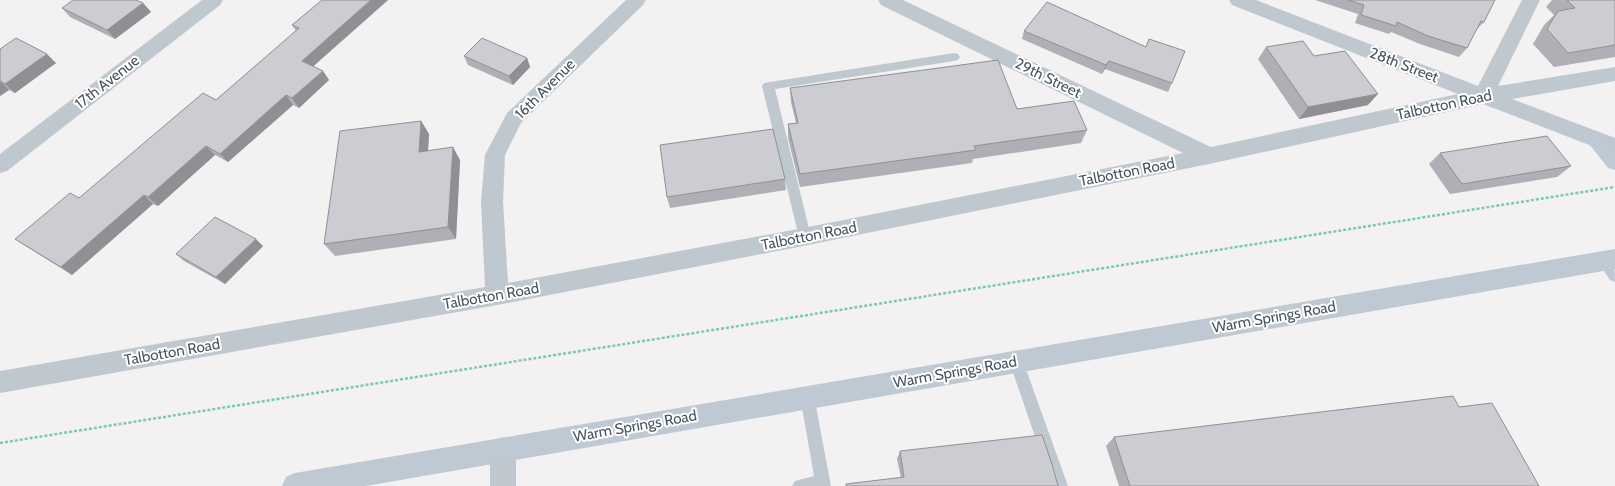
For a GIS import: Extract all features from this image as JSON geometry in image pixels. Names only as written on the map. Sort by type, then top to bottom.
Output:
[{"type":"main road","points":[[1596,140],[1615,162]]},
{"type":"main road","name":"Warm Springs Road","points":[[295,486],[807,396],[1611,265]]},
{"type":"street","name":"17th Avenue","points":[[0,166],[214,0]]},
{"type":"street","name":"16th Avenue","points":[[497,295],[492,201],[495,155],[514,118],[637,0]]},
{"type":"street","name":"29th Street","points":[[887,0],[1209,156]]},
{"type":"street","name":"28th Street","points":[[1238,0],[1615,147]]},
{"type":"street","points":[[1483,96],[1531,0]]},
{"type":"street","name":"Talbotton Road","points":[[0,382],[497,295],[805,237],[1209,156],[1483,96],[1615,74]]},
{"type":"street","points":[[503,449],[503,486]]},
{"type":"lane","points":[[805,237],[768,86],[954,57]]},
{"type":"lane","points":[[1016,361],[1060,486]]},
{"type":"lane","points":[[800,486],[823,484],[807,396]]},
{"type":"path","points":[[0,443],[1615,187]]},
{"type":"building","points":[[73,0],[136,0],[143,3],[107,30],[62,8]]},
{"type":"building","points":[[322,0],[371,0],[302,61],[323,71],[292,98],[286,95],[220,154],[206,146],[148,197],[144,195],[61,267],[15,239],[70,193],[79,198],[203,93],[216,100],[299,28],[292,25]]},
{"type":"building","points":[[1348,0],[1495,0],[1484,22],[1481,21],[1467,48],[1428,36],[1397,22],[1396,26],[1361,15],[1364,5]]},
{"type":"building","points":[[1567,0],[1615,0],[1615,45],[1568,53],[1547,29],[1558,11],[1575,8]]},
{"type":"building","points":[[1047,2],[1146,47],[1149,39],[1185,51],[1172,83],[1109,61],[1106,65],[1024,31]]},
{"type":"building","points":[[16,38],[47,54],[5,84],[0,81],[0,49]]},
{"type":"building","points":[[482,38],[527,58],[509,76],[464,56]]},
{"type":"building","points":[[1303,41],[1314,56],[1345,51],[1378,94],[1308,107],[1266,47]]},
{"type":"building","points":[[998,60],[1017,109],[1074,101],[1087,130],[974,146],[976,150],[800,174],[788,124],[798,123],[790,88]]},
{"type":"building","points":[[421,121],[419,152],[453,147],[448,227],[324,244],[340,131]]},
{"type":"building","points":[[773,129],[785,179],[667,197],[660,145]]},
{"type":"building","points":[[1547,136],[1571,166],[1462,184],[1440,153]]},
{"type":"building","points":[[215,217],[256,239],[216,277],[176,254]]},
{"type":"building","points":[[1453,396],[1459,407],[1492,403],[1539,486],[1130,486],[1114,437]]},
{"type":"building","points":[[1042,435],[1058,486],[846,486],[846,484],[904,477],[900,451]]}]
